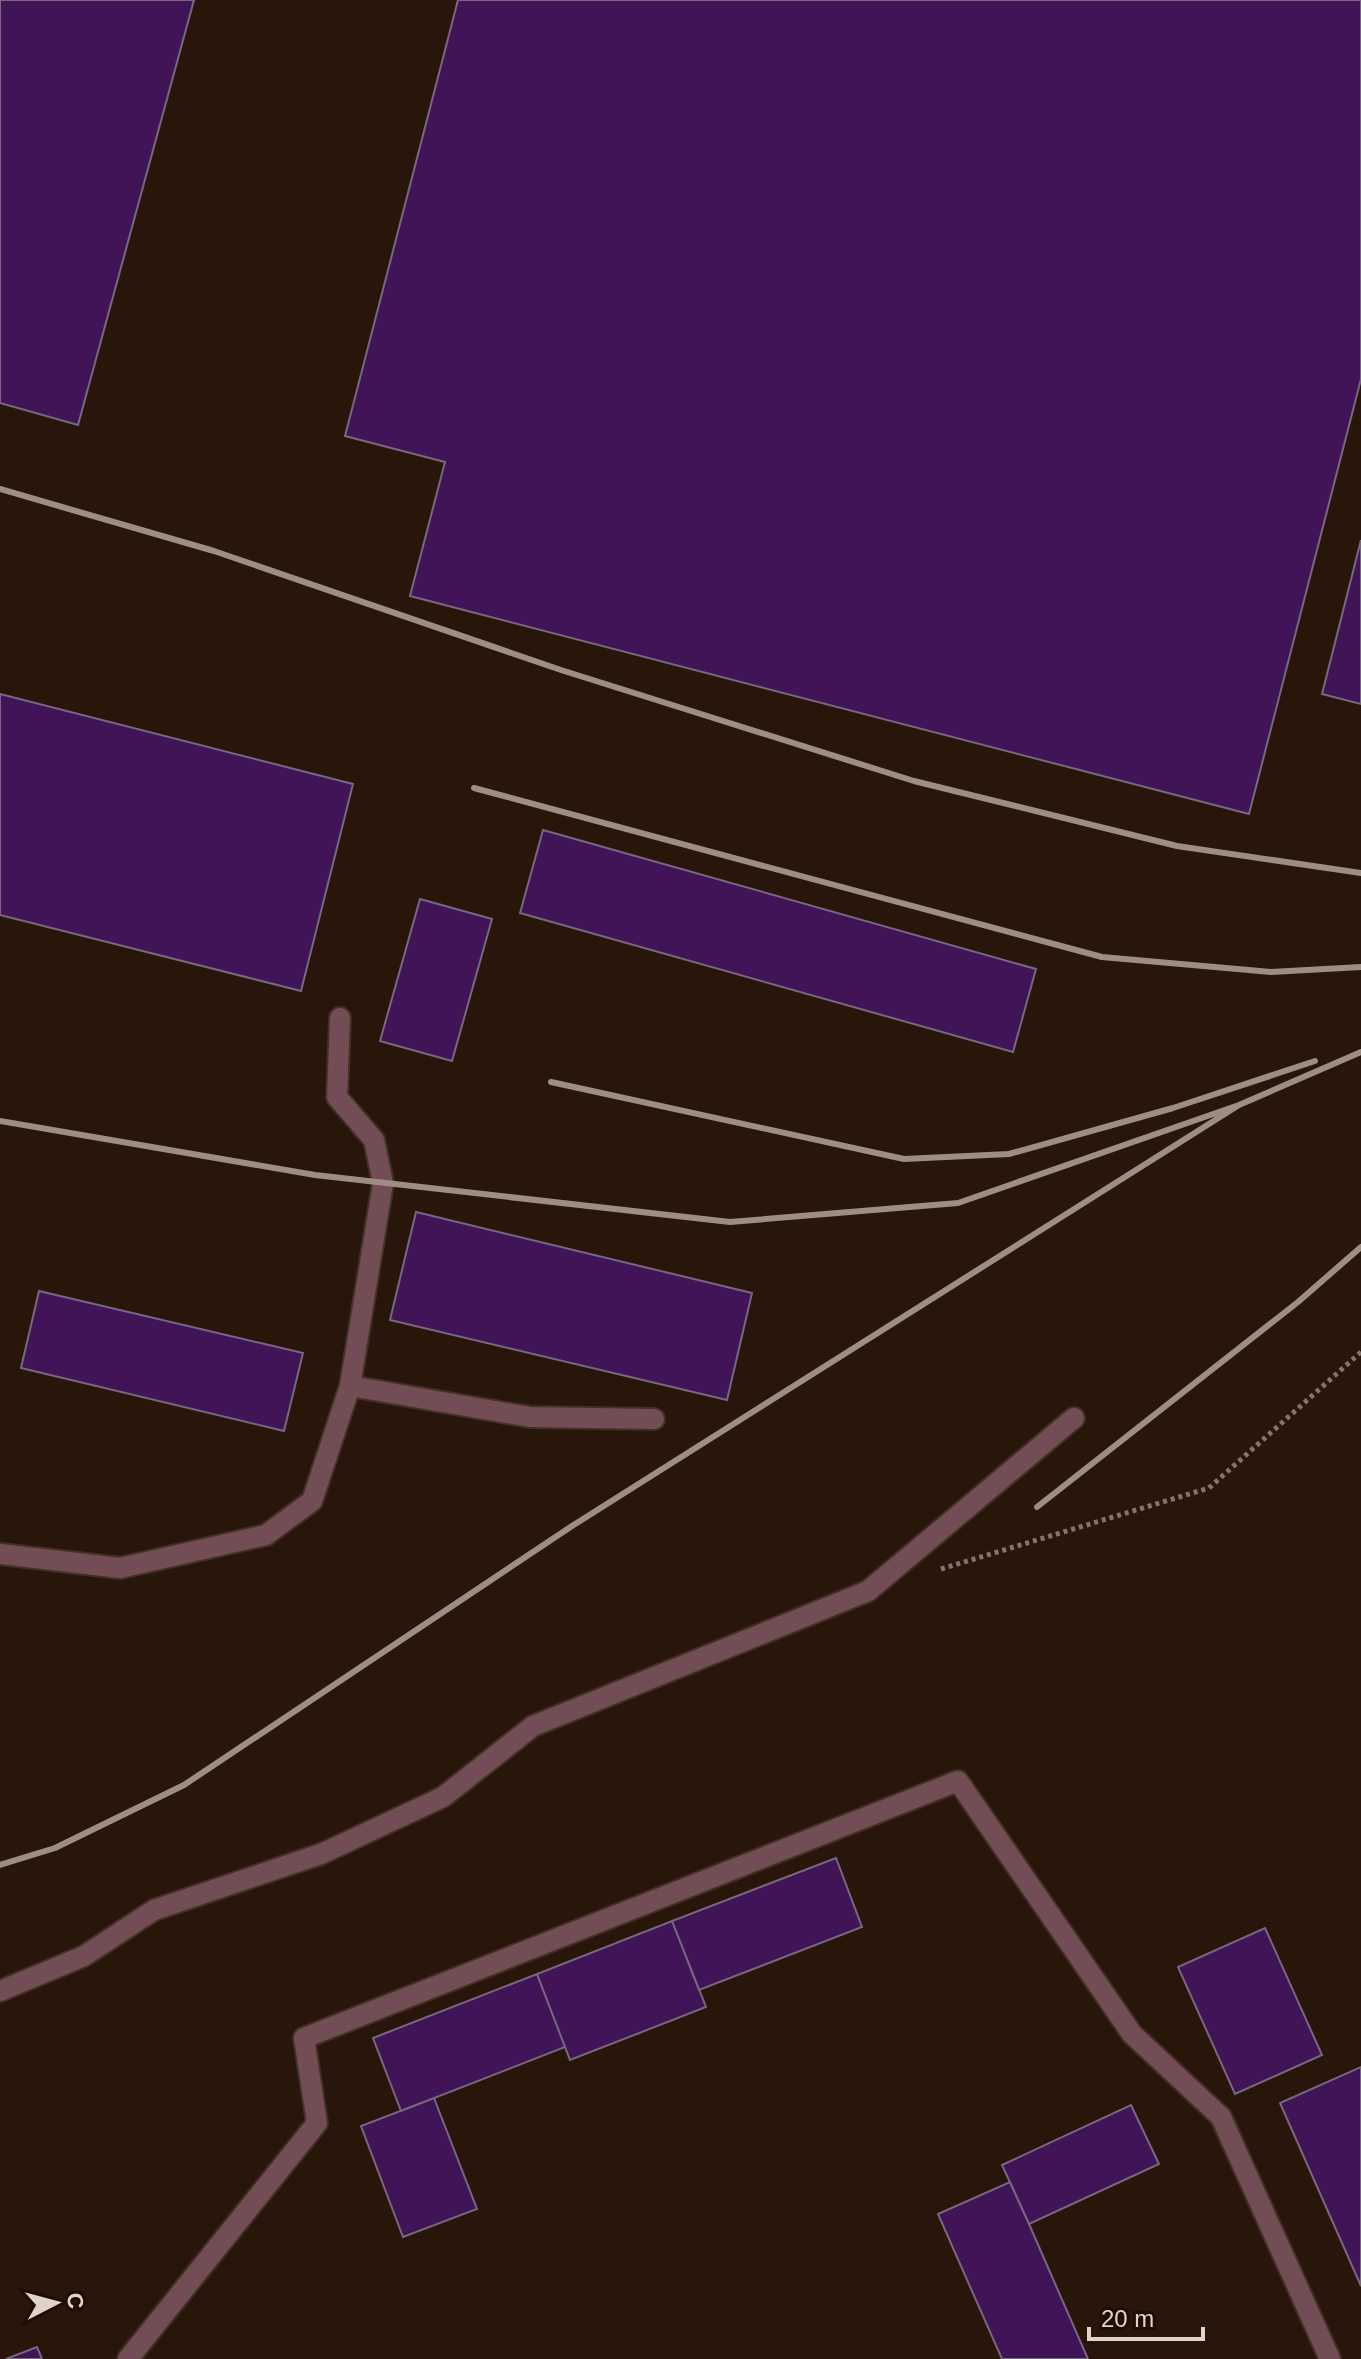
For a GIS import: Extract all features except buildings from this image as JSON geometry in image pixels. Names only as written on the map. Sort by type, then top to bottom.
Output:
[{"type":"lane","points":[[0,1554],[120,1568],[266,1535],[312,1501],[350,1386],[383,1183],[374,1140],[337,1097],[340,1018]]},
{"type":"lane","points":[[350,1386],[530,1417],[654,1419]]},
{"type":"lane","points":[[0,1991],[84,1956],[154,1910],[321,1854],[443,1797],[533,1726],[868,1591],[1074,1418]]},
{"type":"lane","points":[[128,2359],[317,2123],[304,2038],[958,1781],[1132,2034],[1221,2117],[1330,2359]]},
{"type":"path","points":[[927,1573],[1209,1488],[1361,1352]]},
{"type":"railway","points":[[0,489],[214,551],[561,670],[914,781],[1177,846],[1361,873]]},
{"type":"railway","points":[[474,788],[1102,957],[1271,972],[1361,967]]},
{"type":"railway","points":[[0,1121],[315,1175],[730,1222],[958,1203],[1239,1105],[1361,1052]]},
{"type":"railway","points":[[551,1082],[904,1159],[1009,1154],[1173,1108],[1315,1061]]},
{"type":"railway","points":[[0,1865],[55,1848],[184,1785],[572,1526],[1239,1105]]},
{"type":"railway","points":[[1037,1507],[1298,1302],[1361,1247]]}]
